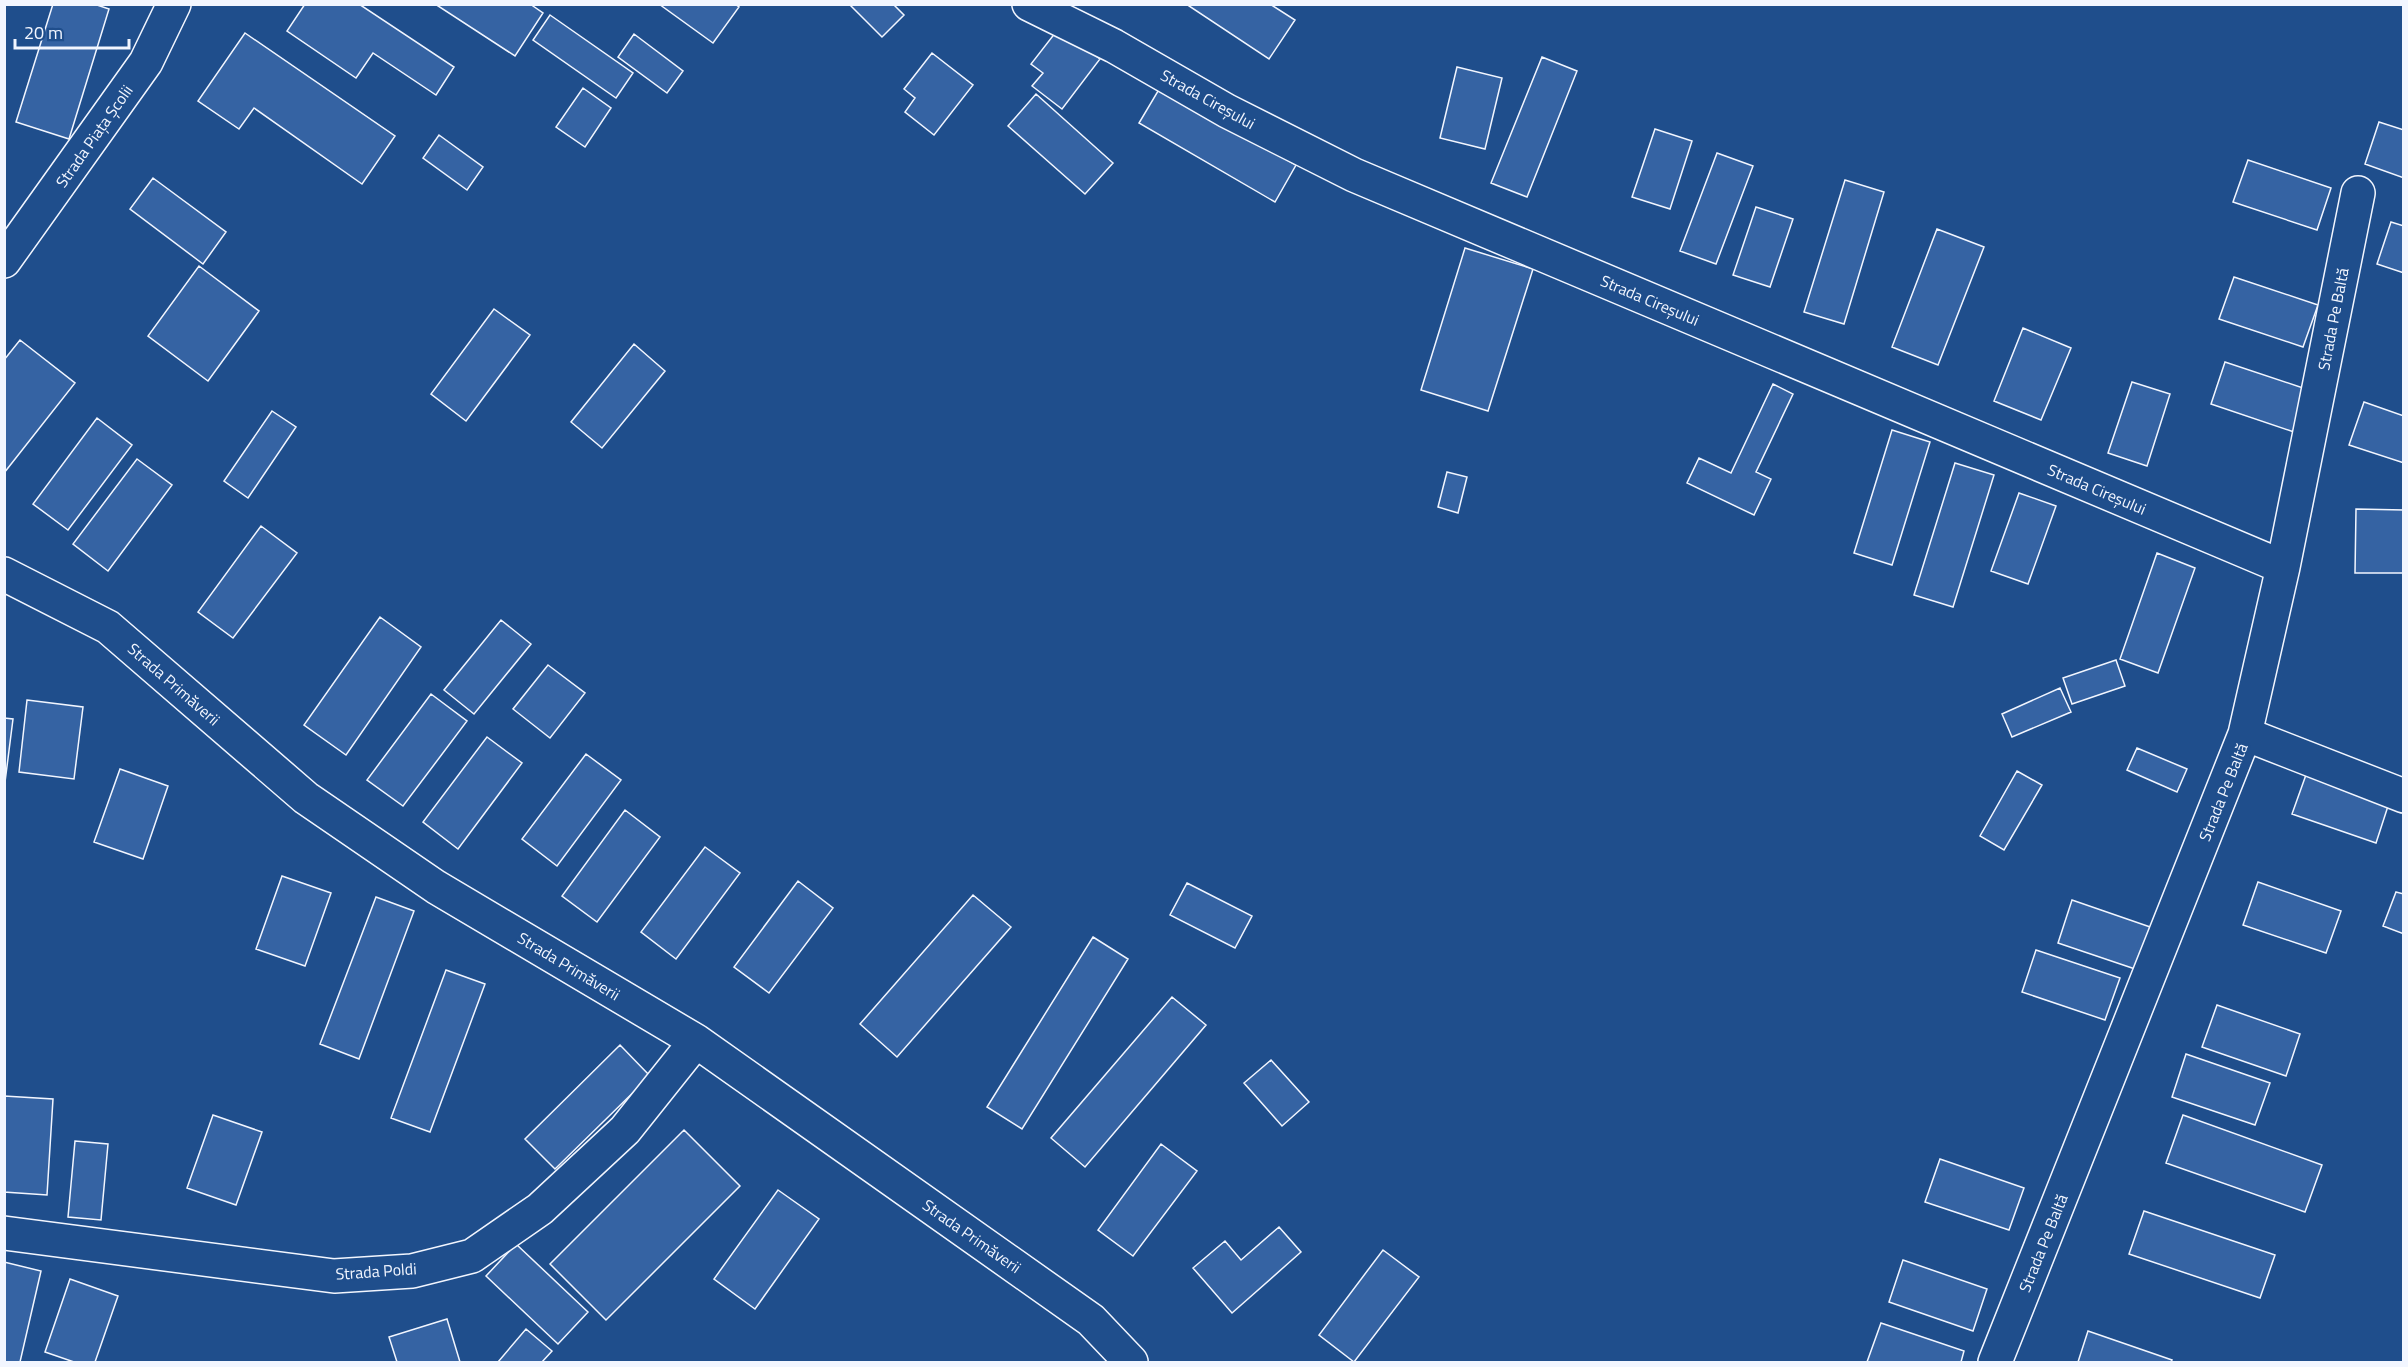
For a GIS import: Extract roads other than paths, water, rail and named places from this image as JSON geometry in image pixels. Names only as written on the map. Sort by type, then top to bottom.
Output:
[{"type":"street","name":"Strada Piața Școlii","points":[[4,261],[146,62],[174,4]]},
{"type":"street","name":"Strada Cireșului","points":[[1029,4],[1114,46],[1227,111],[1354,175],[2283,567]]},
{"type":"street","name":"Strada Pe Baltă","points":[[1995,1362],[2246,734],[2283,567],[2358,193]]},
{"type":"street","name":"Strada Primăverii","points":[[4,574],[108,627],[306,798],[436,887],[696,1041],[1091,1320],[1131,1362]]},
{"type":"street","points":[[2246,734],[2403,796]]},
{"type":"street","name":"Strada Poldi","points":[[4,1233],[334,1276],[412,1271],[472,1256],[540,1209],[625,1130],[696,1041]]}]
